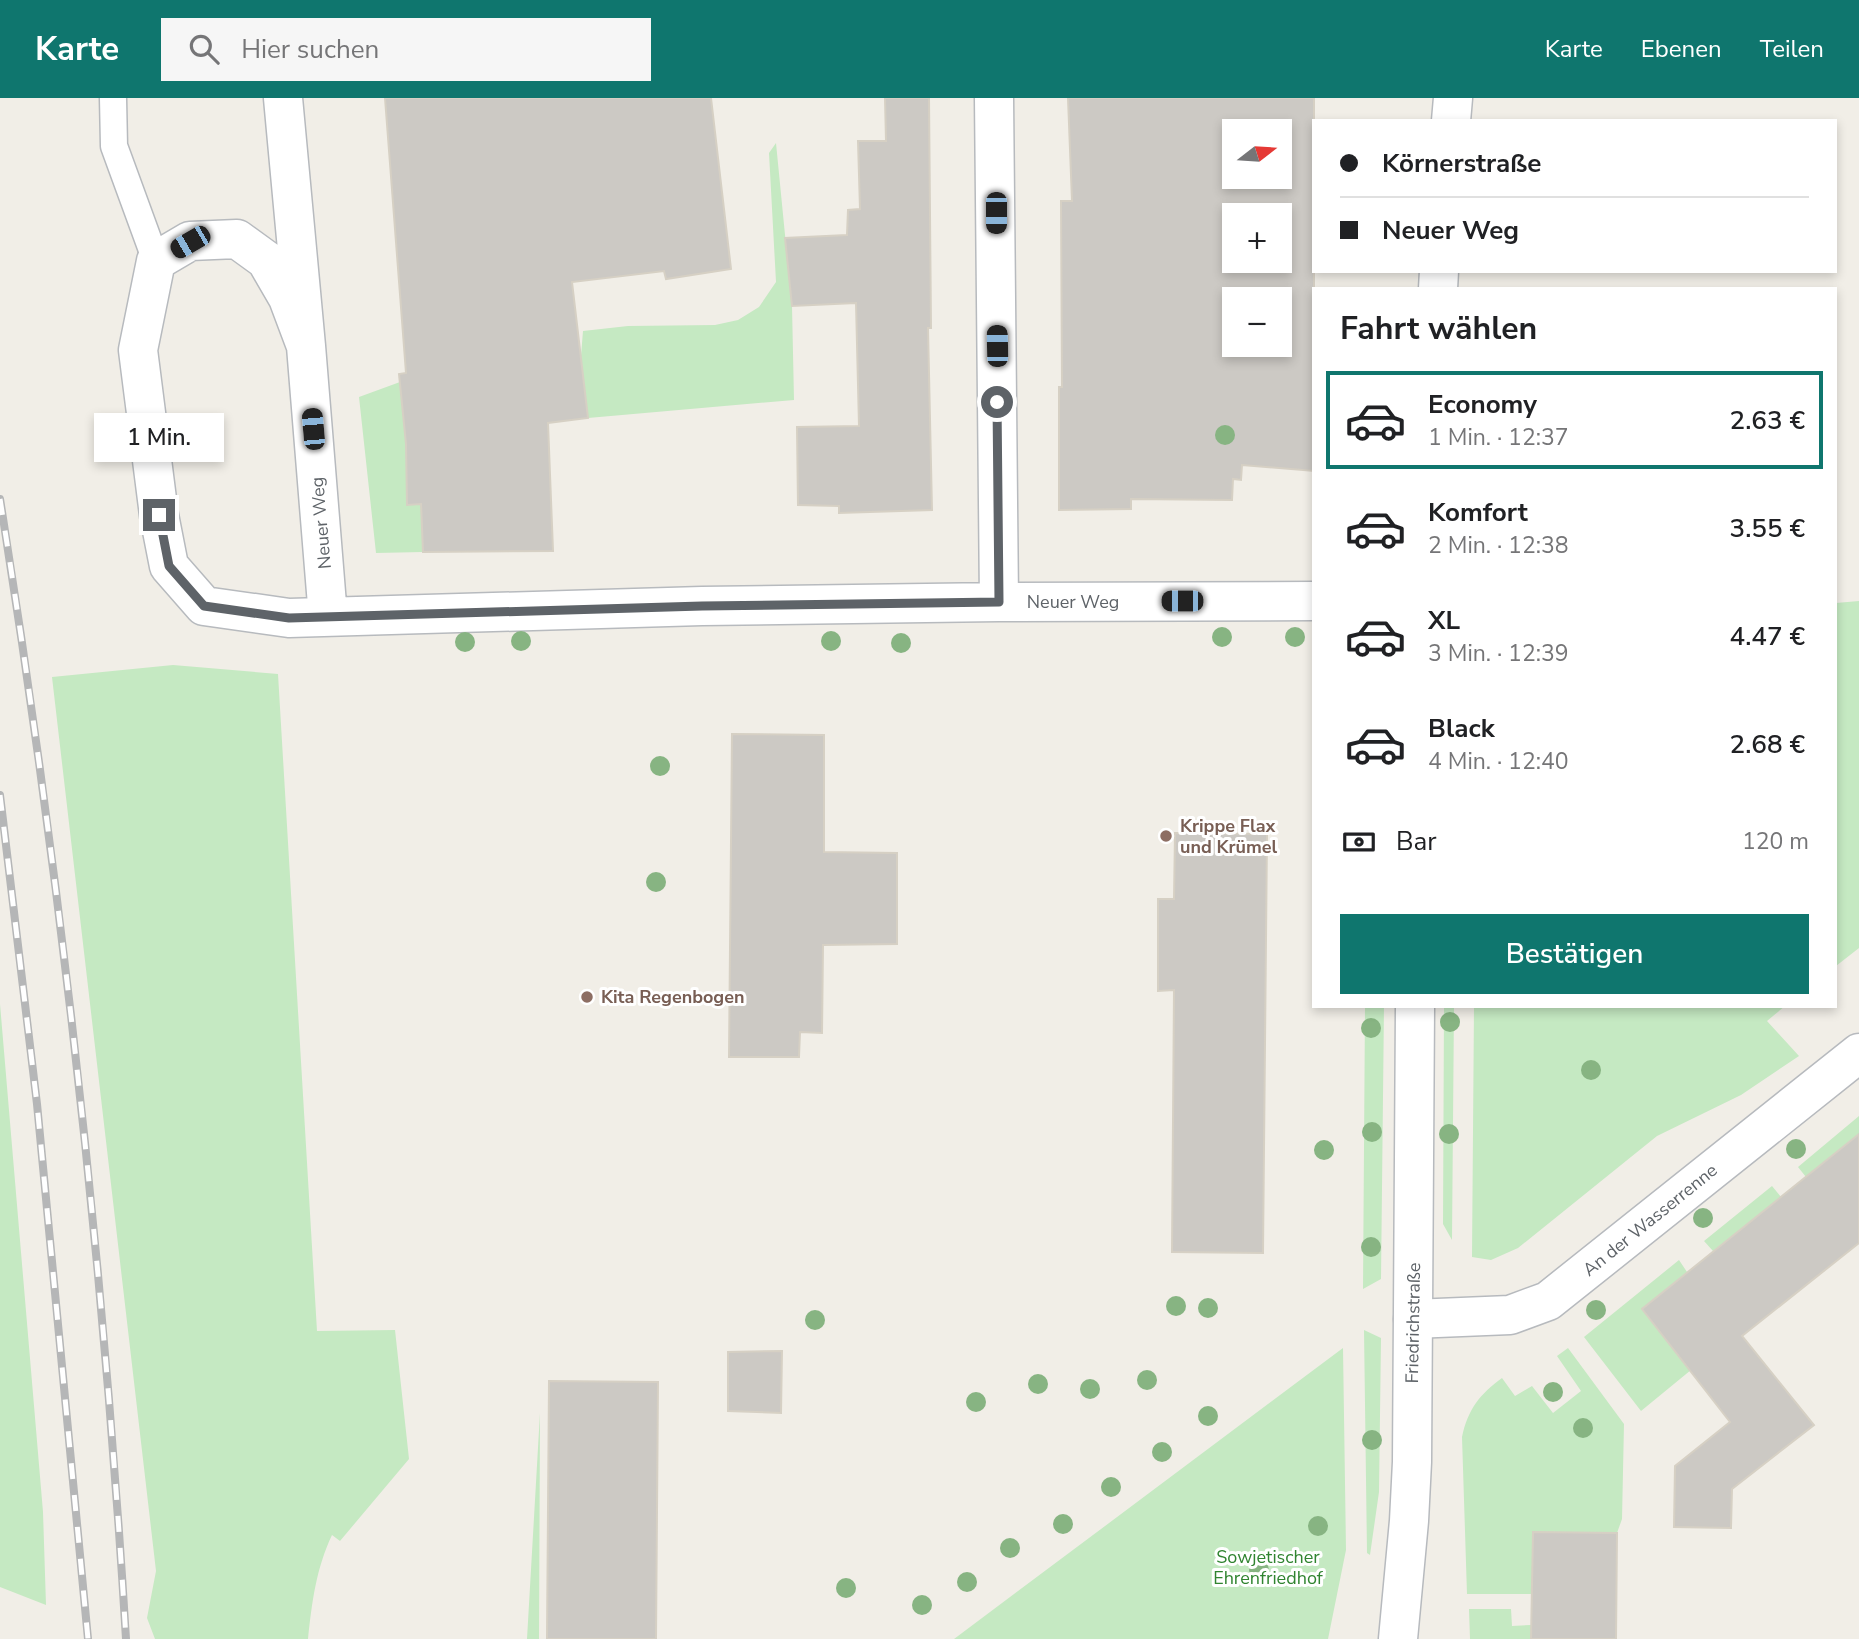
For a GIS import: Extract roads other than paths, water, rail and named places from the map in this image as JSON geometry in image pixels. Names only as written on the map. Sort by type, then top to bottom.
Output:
[{"type":"street","name":"Neuer Weg","points":[[282,98],[328,617]]},
{"type":"street","points":[[994,98],[999,602]]},
{"type":"street","points":[[1451,119],[1453,98]]},
{"type":"street","name":"Neuer Weg","points":[[306,346],[288,298],[266,260],[237,239],[190,242],[156,261],[138,350],[159,515],[169,566],[204,606],[289,618],[702,606],[1312,601]]},
{"type":"street","name":"Friedrichstraße","points":[[1398,1639],[1409,1521],[1415,1008]]},
{"type":"street","name":"An der Wasserrenne","points":[[1413,1319],[1510,1315],[1548,1301],[1859,1053]]},
{"type":"lane","points":[[113,98],[114,146],[156,261]]},
{"type":"railway","points":[[0,499],[42,783],[77,1068],[105,1353],[126,1639]]},
{"type":"railway","points":[[0,795],[37,1104],[88,1639]]},
{"type":"place","name":"Krippe Flax und Krümel","points":[[1166,836]]},
{"type":"place","name":"Kita Regenbogen","points":[[587,997]]},
{"type":"park label","name":"Sowjetischer Ehrenfriedhof","points":[[1268,1567]]}]
